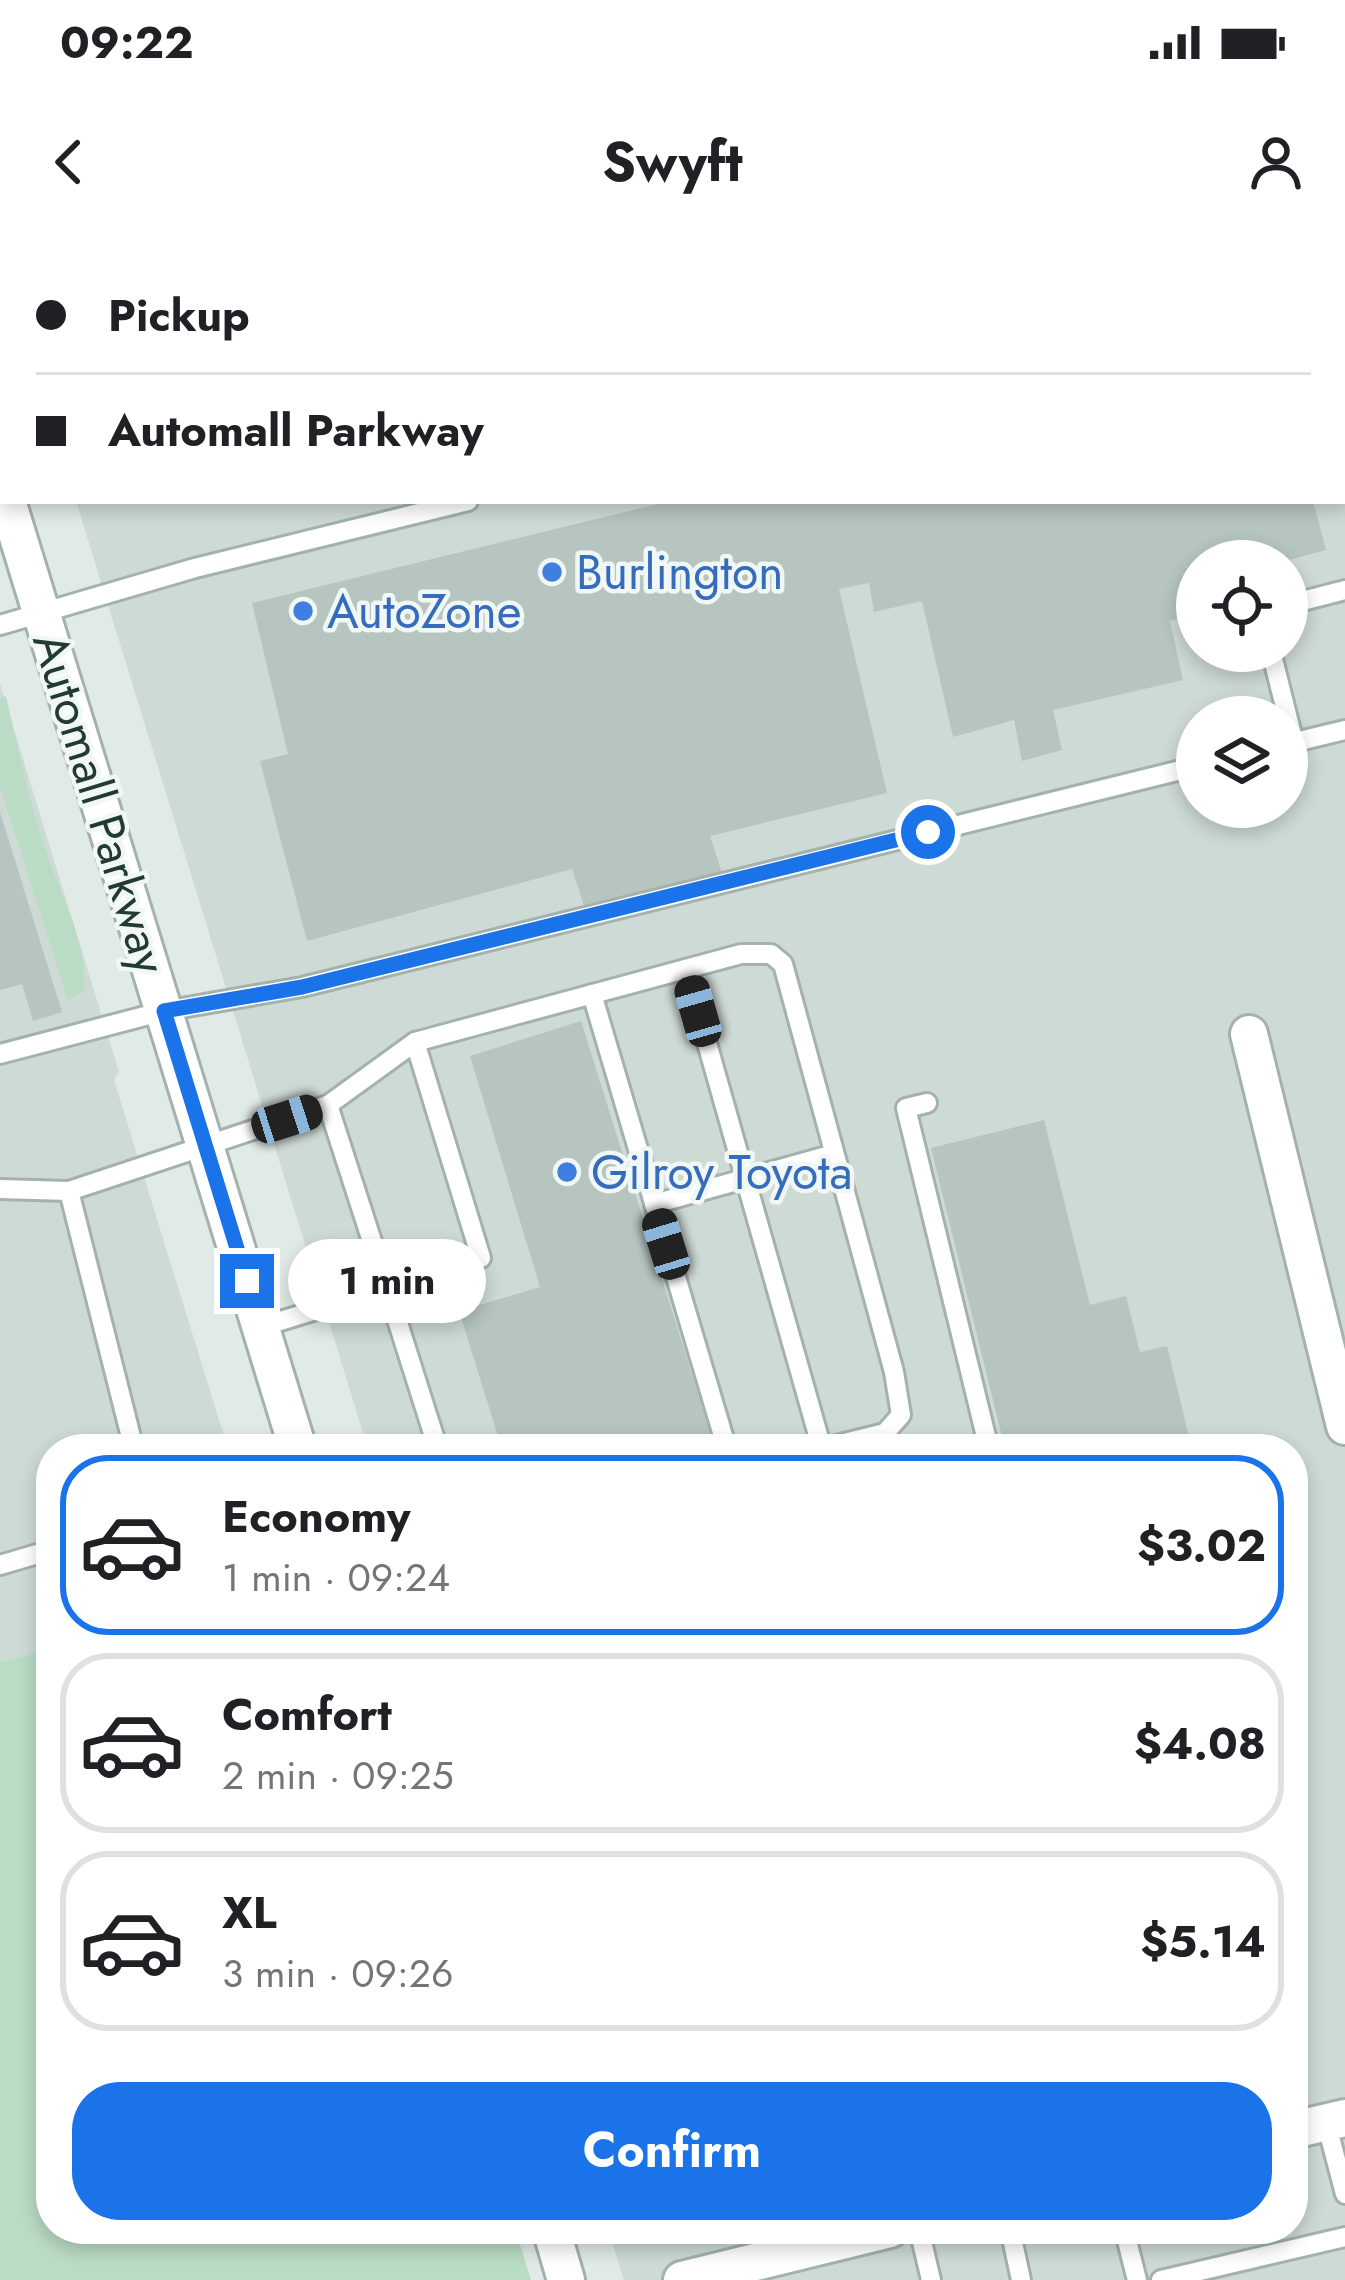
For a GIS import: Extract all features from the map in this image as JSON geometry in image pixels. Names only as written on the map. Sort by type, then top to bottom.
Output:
[{"type":"street","name":"Automall Parkway","points":[[9,504],[293,1434]]},
{"type":"street","points":[[1249,1034],[1345,1426]]},
{"type":"street","points":[[555,2244],[566,2280]]},
{"type":"street","points":[[682,2280],[794,2244]]},
{"type":"lane","points":[[0,625],[195,568],[456,504]]},
{"type":"lane","points":[[1308,600],[1345,590]]},
{"type":"lane","points":[[1308,739],[1345,730]]},
{"type":"lane","points":[[0,1054],[164,1011],[302,987],[1176,771]]},
{"type":"lane","points":[[0,1190],[69,1191],[328,1106],[415,1042],[741,953],[771,954],[783,964],[894,1372],[901,1415],[881,1434]]},
{"type":"lane","points":[[686,969],[817,1434]]},
{"type":"lane","points":[[592,994],[723,1434]]},
{"type":"lane","points":[[261,1327],[481,1258],[415,1042]]},
{"type":"lane","points":[[927,1103],[906,1108],[985,1434]]},
{"type":"lane","points":[[328,1106],[433,1434]]},
{"type":"lane","points":[[654,1204],[834,1154]]},
{"type":"lane","points":[[69,1191],[130,1434]]},
{"type":"lane","points":[[0,1565],[36,1554]]},
{"type":"lane","points":[[1321,2123],[1345,2194]]},
{"type":"lane","points":[[1161,2280],[1345,2237]]},
{"type":"lane","points":[[923,2244],[931,2280]]},
{"type":"lane","points":[[1013,2244],[1021,2280]]},
{"type":"lane","points":[[1128,2244],[1137,2280]]},
{"type":"shaded area","points":[[77,504],[1345,504],[1345,2280],[624,2280],[613,2244],[1308,2244],[1308,1434],[363,1434]]},
{"type":"shaded area","points":[[0,684],[119,1072],[114,1080],[223,1434],[36,1434],[36,1653],[0,1662]]},
{"type":"green space","points":[[6,696],[39,830],[81,953],[84,991],[68,1000],[0,786],[0,698]]},
{"type":"green space","points":[[36,1653],[36,2244],[520,2244],[531,2280],[0,2280],[0,1662]]},
{"type":"building","points":[[658,504],[1314,504],[1326,550],[1308,555],[1308,540],[1176,540],[1176,619],[1170,621],[1176,672],[1181,672],[1183,680],[1053,710],[1062,750],[1022,761],[1014,720],[953,737],[922,601],[874,612],[869,583],[839,589],[887,793],[710,836],[722,873],[585,909],[572,869],[307,941],[260,761],[288,754],[252,603]]},
{"type":"building","points":[[0,812],[62,1012],[33,1021],[22,984],[0,990]]},
{"type":"building","name":"Gilroy Toyota","points":[[581,1021],[710,1434],[497,1434],[459,1311],[540,1287],[470,1056]]},
{"type":"building","points":[[1044,1120],[1090,1305],[1126,1296],[1140,1352],[1167,1346],[1188,1434],[1001,1434],[931,1148]]},
{"type":"place","name":"Burlington","points":[[552,572]]},
{"type":"place","name":"AutoZone","points":[[303,611]]},
{"type":"place","name":"Gilroy Toyota","points":[[567,1172]]},
{"type":"route","points":[[247,1281],[164,1011],[302,987],[928,832]]}]
